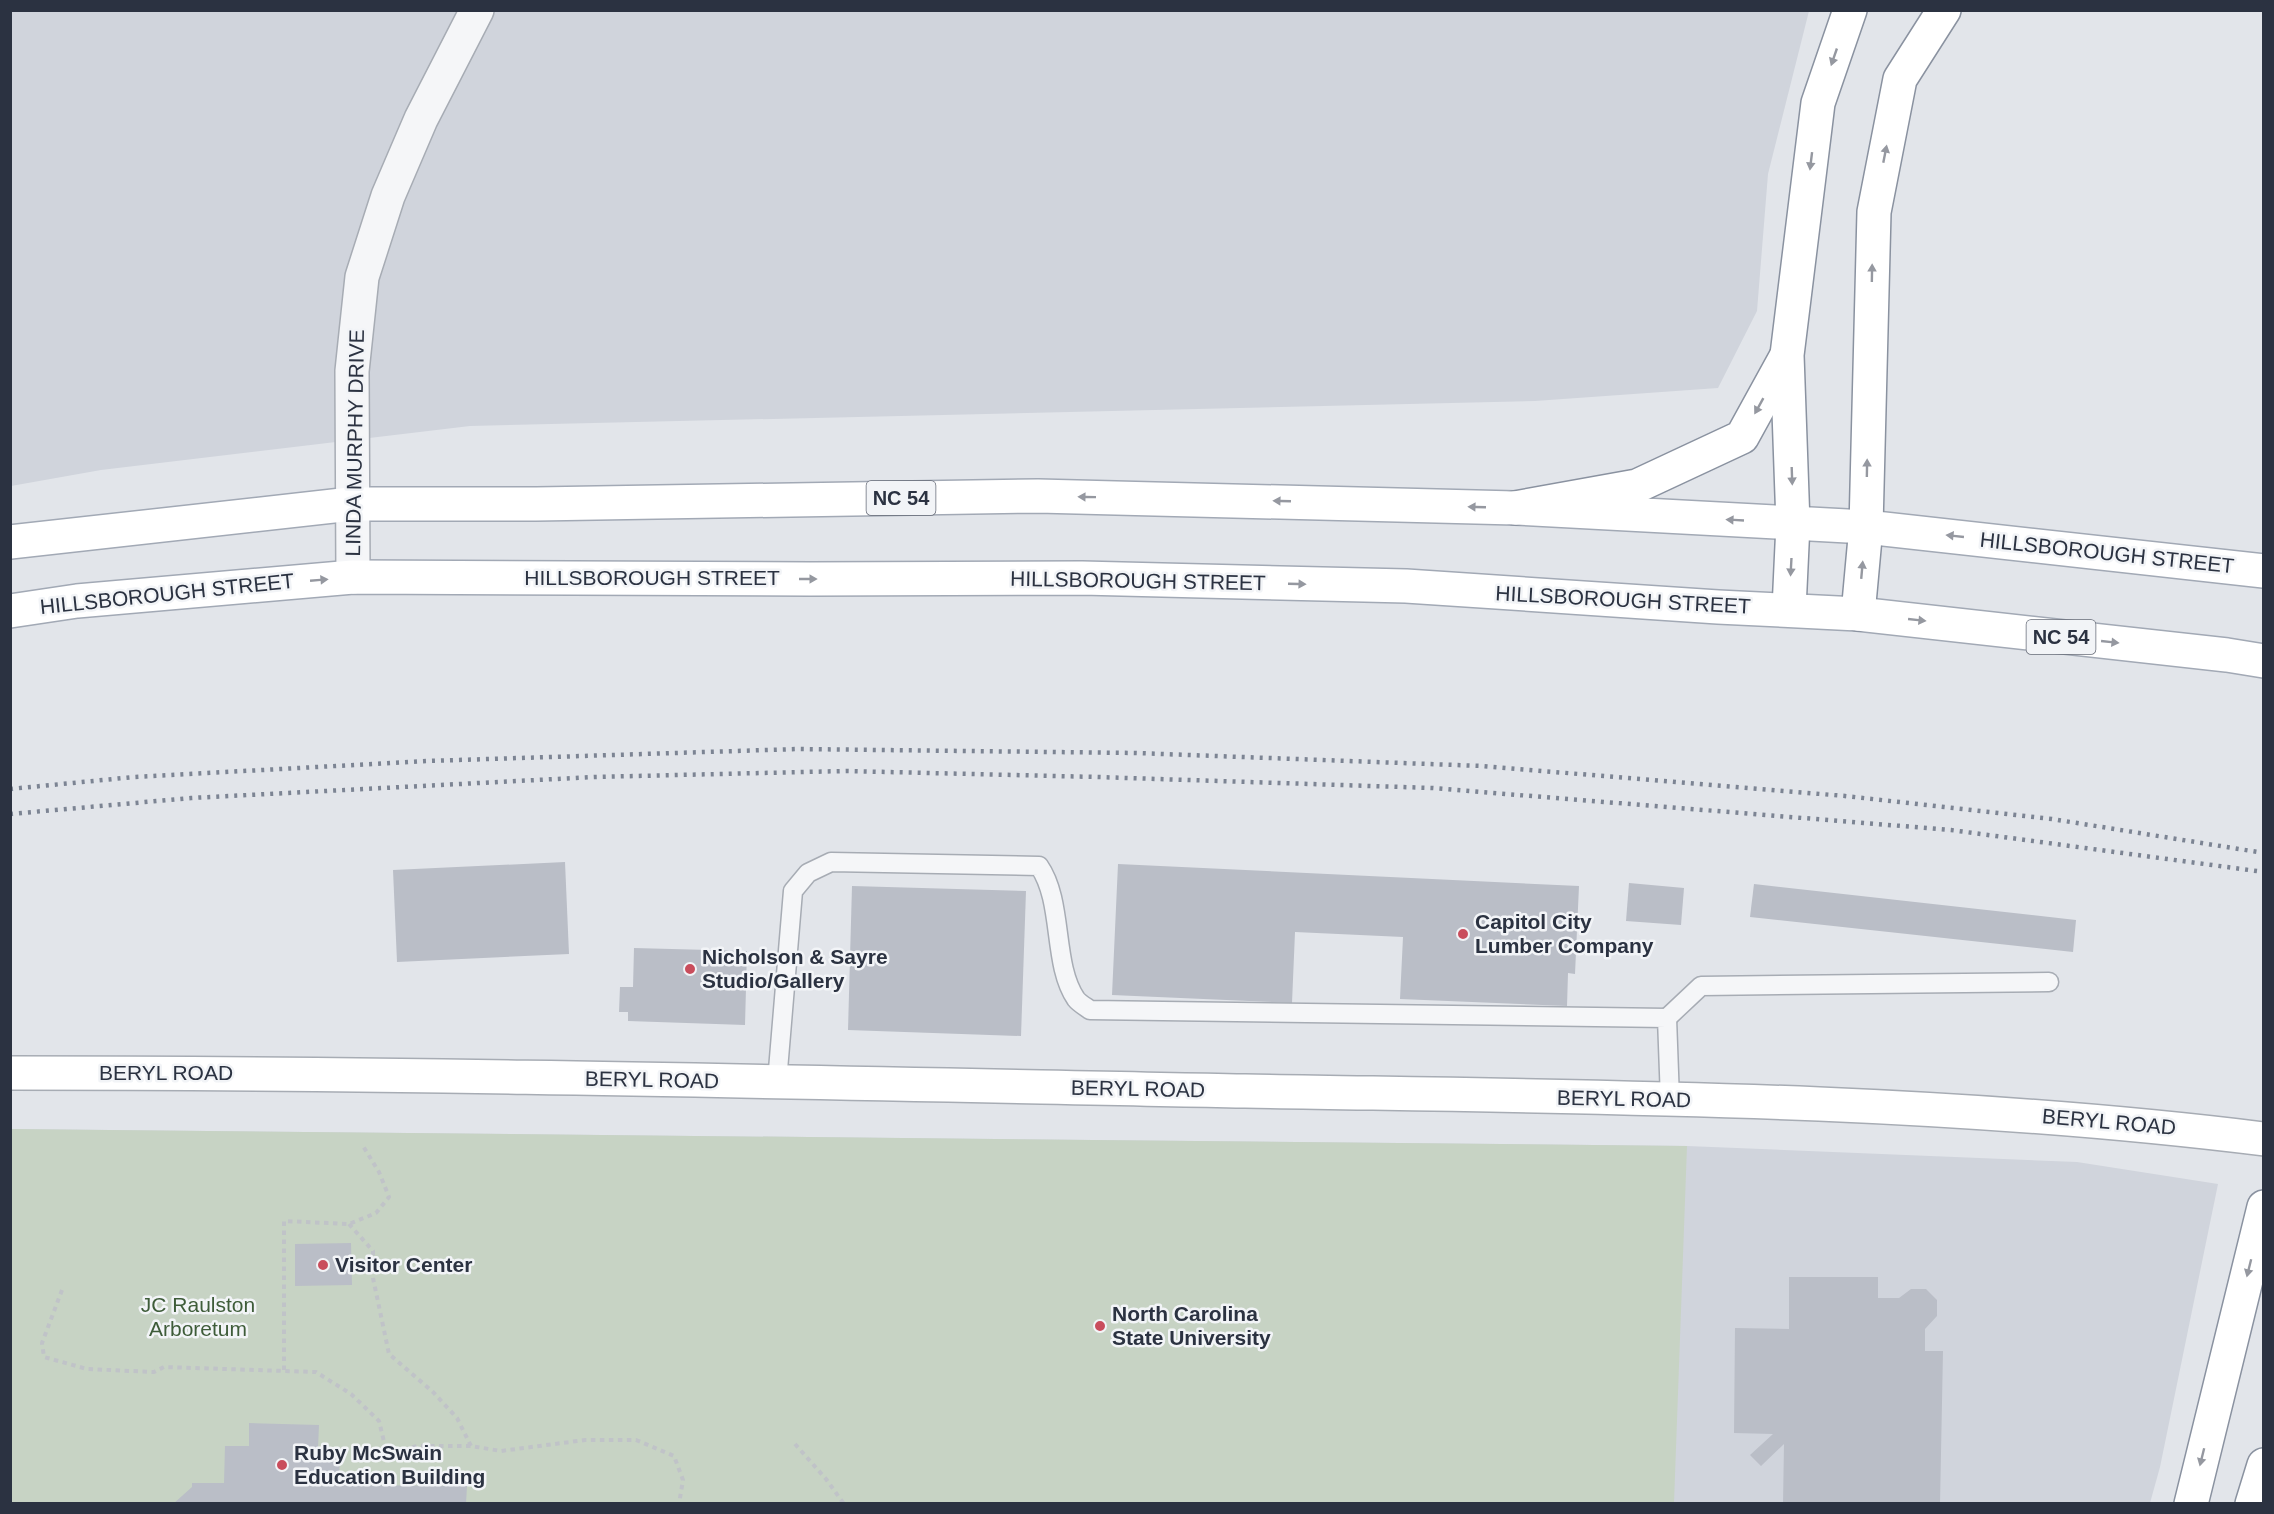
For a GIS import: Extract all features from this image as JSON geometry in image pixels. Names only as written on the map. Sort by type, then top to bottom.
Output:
[{"type":"main road","points":[[1789,609],[1793,524],[1787,355],[1818,103],[1850,10]]},
{"type":"main road","points":[[1858,614],[1866,527],[1874,212],[1900,79],[1944,10]]},
{"type":"main road","points":[[1515,508],[1637,486],[1742,438],[1787,355]]},
{"type":"main road","name":"HILLSBOROUGH STREET","points":[[10,542],[351,504],[536,504],[1038,496],[1515,508],[1866,527],[2264,571]]},
{"type":"main road","name":"HILLSBOROUGH STREET","points":[[10,610],[77,601],[353,577],[1082,578],[1406,586],[1718,607],[1789,609],[1858,614],[2227,655],[2264,662]]},
{"type":"main road","name":"BERYL ROAD","points":[[10,1073],[205,1073],[777,1082],[1816,1104],[2015,1114],[2184,1129],[2264,1139]]},
{"type":"main road","points":[[2191,1503],[2263,1209]]},
{"type":"main road","points":[[2252,1503],[2264,1465]]},
{"type":"street","name":"LINDA MURPHY DRIVE","points":[[353,577],[352,371],[362,277],[388,196],[421,119],[477,10]]},
{"type":"lane","points":[[777,1082],[793,891],[808,873],[831,862],[1039,866],[1048,879],[1066,976],[1076,1000],[1090,1010],[1667,1018],[1701,986],[2049,982]]},
{"type":"lane","points":[[1667,1018],[1670,1100]]},
{"type":"path","points":[[284,1370],[284,1221],[349,1224],[376,1213],[389,1197],[379,1172],[363,1146]]},
{"type":"path","points":[[349,1224],[373,1251],[373,1278],[389,1354],[433,1392],[457,1418],[471,1446]]},
{"type":"path","points":[[62,1290],[42,1343],[44,1357],[87,1369],[154,1372],[164,1367],[316,1372],[351,1394],[379,1421],[387,1454],[417,1446],[471,1446],[501,1450],[575,1441],[636,1440],[674,1456],[683,1480],[679,1503]]},
{"type":"path","points":[[795,1444],[844,1503]]},
{"type":"shaded area","points":[[11,11],[1809,11],[1768,174],[1757,311],[1718,388],[1535,401],[470,426],[101,470],[11,486]]},
{"type":"shaded area","name":"JC Raulston Arboretum","points":[[11,1129],[1687,1146],[2077,1162],[2218,1184],[2160,1467],[2150,1503],[11,1504]]},
{"type":"green space","name":"JC Raulston Arboretum","points":[[11,1129],[1687,1146],[1674,1503],[11,1504]]},
{"type":"building","points":[[565,862],[569,954],[397,962],[393,870]]},
{"type":"building","name":"Capitol City Lumber Company","points":[[1118,864],[1579,886],[1575,974],[1568,973],[1567,1006],[1400,999],[1403,937],[1295,932],[1292,1003],[1112,995]]},
{"type":"building","points":[[1629,883],[1684,888],[1681,925],[1626,921]]},
{"type":"building","points":[[1754,884],[2076,920],[2073,952],[1750,917]]},
{"type":"building","points":[[852,886],[1026,891],[1021,1036],[848,1030]]},
{"type":"building","name":"Nicholson & Sayre Studio/Gallery","points":[[634,948],[747,951],[745,1025],[628,1021],[628,1012],[619,1012],[620,987],[633,987]]},
{"type":"building","name":"Visitor Center","points":[[351,1243],[352,1285],[295,1286],[295,1244]]},
{"type":"building","points":[[1789,1277],[1878,1277],[1878,1298],[1899,1298],[1911,1289],[1926,1289],[1937,1300],[1937,1316],[1925,1329],[1925,1351],[1943,1351],[1940,1504],[1783,1504],[1784,1444],[1761,1466],[1750,1455],[1773,1434],[1734,1433],[1735,1328],[1789,1329]]},
{"type":"building","name":"Ruby McSwain Education Building","points":[[249,1423],[319,1425],[318,1448],[340,1447],[339,1485],[467,1486],[466,1504],[173,1504],[192,1487],[192,1483],[224,1483],[225,1446],[249,1446]]},
{"type":"railway","points":[[10,789],[134,777],[427,761],[798,749],[1136,753],[1482,766],[1845,796],[2052,819],[2264,853]]},
{"type":"railway","points":[[10,814],[191,798],[594,777],[846,771],[1097,777],[1432,788],[1951,830],[2264,872]]},
{"type":"place","name":"Capitol City Lumber Company","points":[[1463,934]]},
{"type":"place","name":"Nicholson & Sayre Studio/Gallery","points":[[690,969]]},
{"type":"place","name":"Visitor Center","points":[[323,1265]]},
{"type":"place","name":"North Carolina State University","points":[[1100,1326]]},
{"type":"place","name":"Ruby McSwain Education Building","points":[[282,1465]]}]
